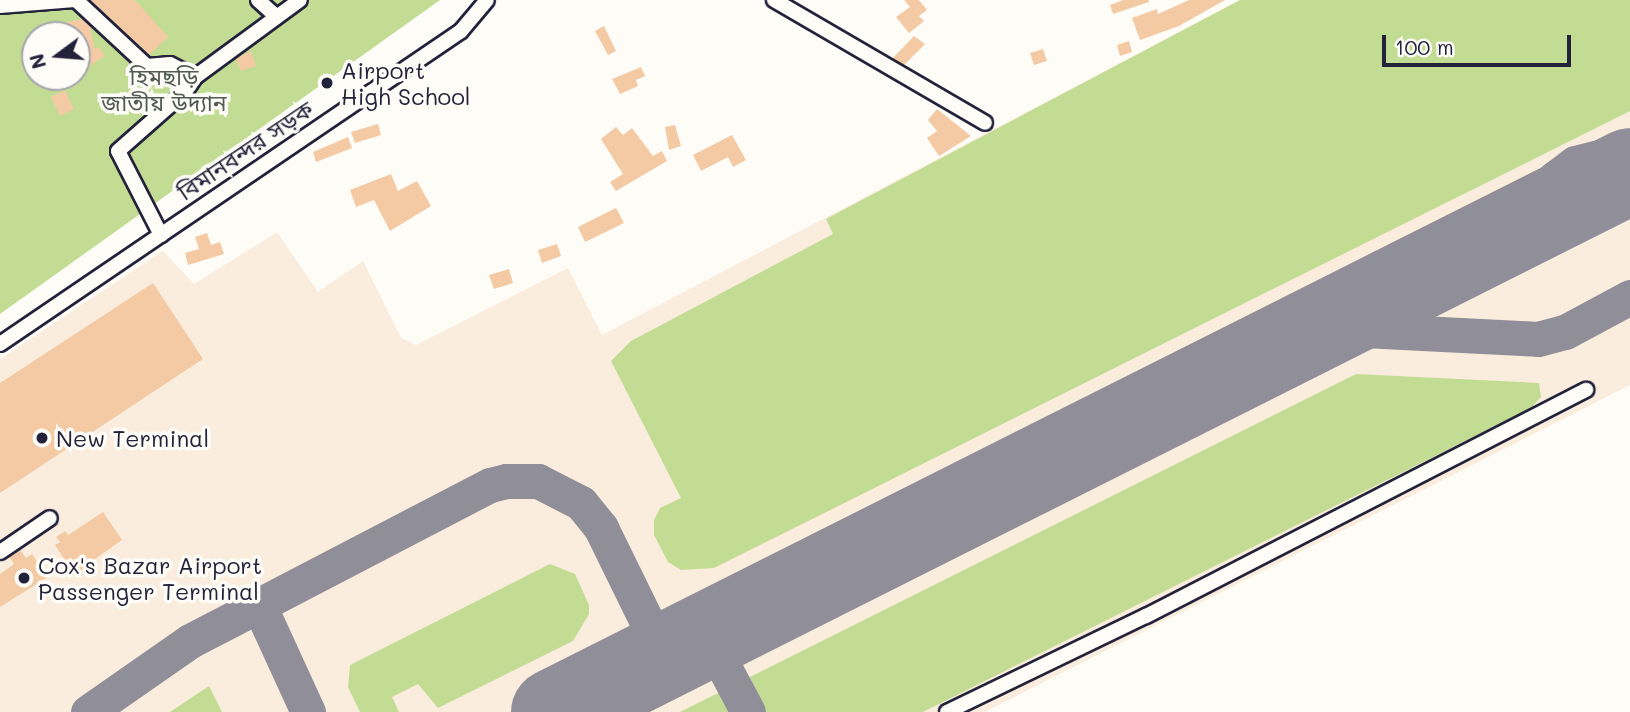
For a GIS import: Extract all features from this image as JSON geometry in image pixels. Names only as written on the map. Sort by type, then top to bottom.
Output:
[{"type":"street","points":[[0,6],[75,0],[147,66],[170,64],[195,77]]},
{"type":"street","points":[[258,0],[277,17]]},
{"type":"street","points":[[161,235],[118,151],[185,92],[195,77],[300,0]]},
{"type":"street","name":"বিমানবন্দর সড়ক","points":[[0,344],[461,31],[487,0]]},
{"type":"street","points":[[774,0],[985,122]]},
{"type":"street","points":[[947,712],[1586,390]]},
{"type":"street","points":[[0,552],[50,518]]},
{"type":"shaded area","points":[[1240,0],[1630,0],[1630,385],[985,712],[0,712],[0,359],[163,251],[194,284],[277,232],[318,292],[363,261],[401,338],[416,345],[568,268],[602,335]]},
{"type":"green space","name":"হিমছড়ি জাতীয় উদ্যান","points":[[0,0],[440,0],[0,314]]},
{"type":"green space","points":[[1240,0],[1630,0],[1630,111],[714,568],[681,570],[668,562],[654,535],[654,520],[660,508],[681,498],[611,361],[631,341],[833,234],[826,219]]},
{"type":"green space","points":[[1356,374],[1539,383],[1541,397],[1531,408],[923,712],[680,712]]},
{"type":"green space","points":[[550,564],[575,574],[589,605],[589,614],[573,641],[438,708],[418,684],[392,697],[399,712],[360,712],[348,687],[350,665]]},
{"type":"green space","points":[[209,686],[222,712],[170,712]]},
{"type":"building","points":[[90,0],[135,0],[168,37],[149,55]]},
{"type":"building","points":[[904,0],[919,0],[927,10],[919,16],[924,21],[909,33],[896,17],[910,7]]},
{"type":"building","points":[[1123,0],[1149,2],[1113,14],[1110,5]]},
{"type":"building","points":[[1189,0],[1225,0],[1179,26],[1140,40],[1132,18],[1157,9],[1158,14]]},
{"type":"building","points":[[604,26],[616,51],[608,55],[595,31]]},
{"type":"building","points":[[91,31],[95,49],[99,47],[105,56],[91,65]]},
{"type":"building","points":[[914,36],[925,44],[904,65],[893,58]]},
{"type":"building","points":[[1129,41],[1132,52],[1120,56],[1117,45]]},
{"type":"building","points":[[1043,49],[1047,61],[1034,65],[1030,53]]},
{"type":"building","points":[[251,51],[256,66],[241,71],[236,59]]},
{"type":"building","points":[[641,67],[645,76],[636,80],[638,86],[620,94],[612,79]]},
{"type":"building","points":[[65,91],[74,109],[60,116],[51,97]]},
{"type":"building","points":[[937,109],[971,136],[939,156],[927,138],[937,131],[928,120]]},
{"type":"building","points":[[378,124],[381,135],[355,143],[351,132]]},
{"type":"building","points":[[675,125],[681,146],[669,150],[665,127]]},
{"type":"building","points":[[616,127],[623,135],[632,128],[653,156],[662,151],[667,161],[616,191],[610,182],[623,174],[601,139]]},
{"type":"building","points":[[732,135],[746,160],[733,167],[728,157],[701,171],[693,155]]},
{"type":"building","points":[[348,137],[352,148],[316,162],[313,152]]},
{"type":"building","points":[[391,174],[398,191],[417,181],[431,206],[390,231],[374,200],[356,207],[350,190]]},
{"type":"building","points":[[616,208],[624,223],[585,242],[578,227]]},
{"type":"building","points":[[207,233],[211,245],[220,242],[224,254],[188,265],[185,253],[199,249],[195,237]]},
{"type":"building","points":[[557,244],[561,256],[542,263],[538,250]]},
{"type":"building","points":[[509,269],[513,283],[494,289],[489,275]]},
{"type":"building","name":"New Terminal","points":[[153,283],[203,359],[0,493],[0,383]]},
{"type":"building","points":[[103,512],[122,540],[88,564],[92,569],[81,576],[77,570],[74,574],[55,545],[60,542],[56,537],[65,531],[68,535]]},
{"type":"building","name":"Cox's Bazar Airport Passenger Terminal","points":[[20,550],[26,558],[32,554],[48,577],[0,607],[0,574],[14,564],[9,557]]},
{"type":"taxiway","points":[[1523,225],[1555,178],[1575,163],[1607,155],[1630,159]]},
{"type":"taxiway","points":[[1299,338],[1343,329],[1538,339],[1565,332],[1630,297]]},
{"type":"taxiway","points":[[88,712],[190,641],[490,485],[506,481],[538,481],[581,503],[601,528],[647,622]]},
{"type":"taxiway","points":[[259,605],[308,712]]},
{"type":"taxiway","points":[[634,672],[649,649],[647,622],[666,641],[699,639]]},
{"type":"taxiway","points":[[707,635],[748,712]]},
{"type":"runway","points":[[554,712],[1630,171]]},
{"type":"place","name":"Airport High School","points":[[327,83]]},
{"type":"place","name":"New Terminal","points":[[42,438]]},
{"type":"place","name":"Cox's Bazar Airport Passenger Terminal","points":[[24,578]]}]
